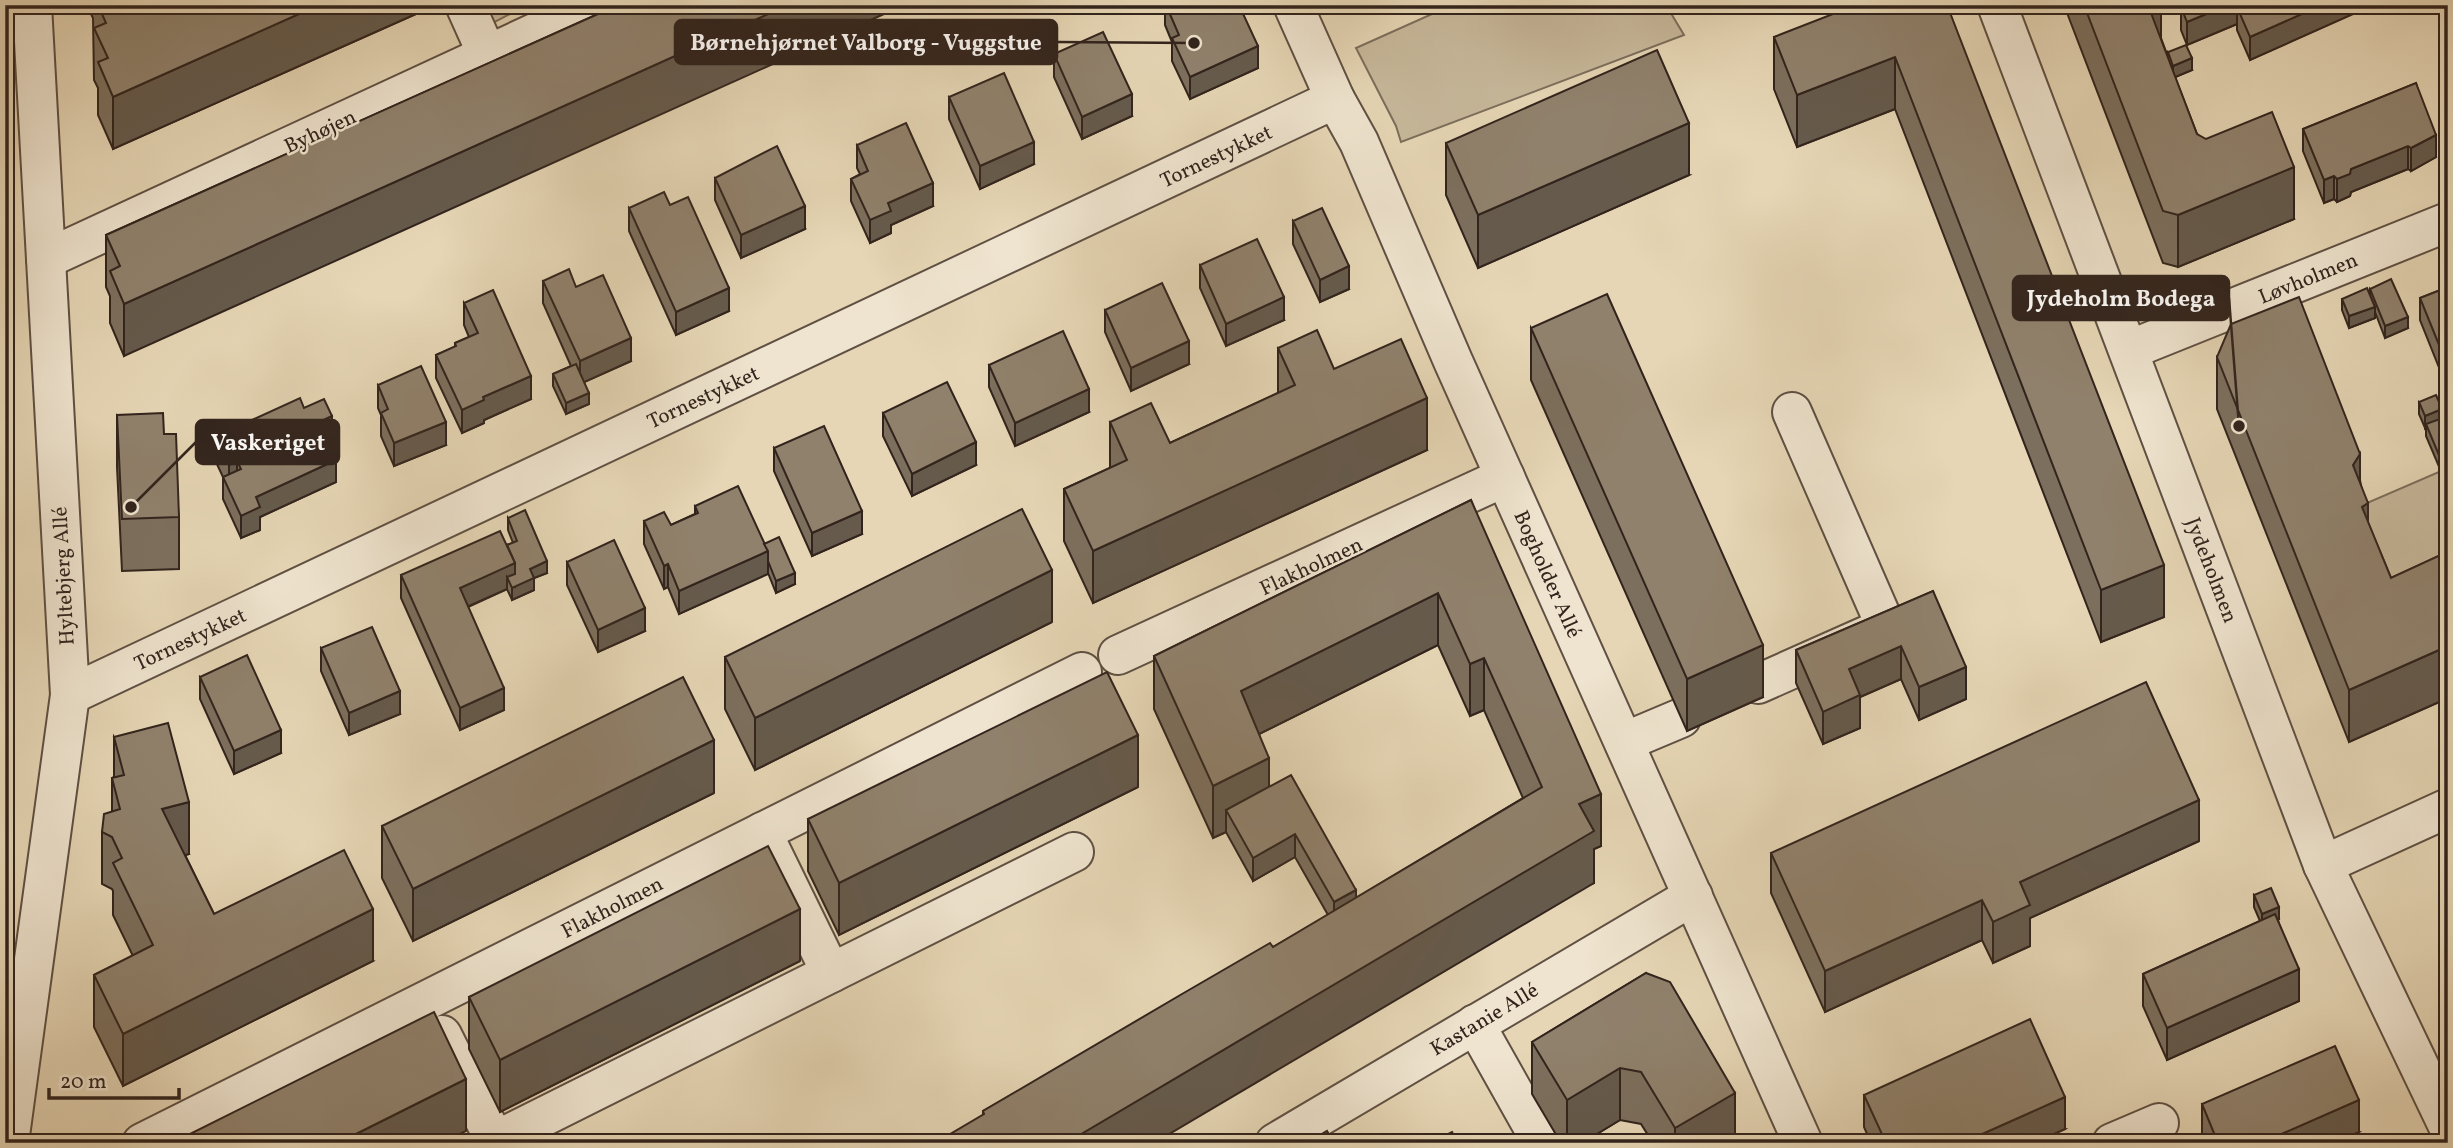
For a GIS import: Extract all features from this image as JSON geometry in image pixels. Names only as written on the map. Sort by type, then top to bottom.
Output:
[{"type":"street","name":"Hyltebjerg Allé","points":[[9,1143],[70,695],[32,5]]},
{"type":"street","points":[[465,5],[486,54]]},
{"type":"street","name":"Byhøjen","points":[[46,259],[595,5]]},
{"type":"street","name":"Bogholder Allé","points":[[1293,5],[1335,99],[1359,142],[1505,477],[1803,1143]]},
{"type":"street","name":"Jydeholmen","points":[[1997,5],[2323,865],[2448,1126]]},
{"type":"street","name":"Tornestykket","points":[[70,695],[1335,99]]},
{"type":"street","name":"Løvholmen","points":[[2129,351],[2448,222]]},
{"type":"street","points":[[1758,684],[1886,628],[1792,412]]},
{"type":"street","name":"Flakholmen","points":[[1118,655],[1505,477]]},
{"type":"street","name":"Flakholmen","points":[[142,1143],[1082,672]]},
{"type":"street","points":[[1625,742],[1681,718]]},
{"type":"street","points":[[2323,865],[2448,808]]},
{"type":"street","points":[[762,832],[831,973]]},
{"type":"street","points":[[425,1001],[495,1141],[1074,852]]},
{"type":"street","name":"Kastanie Allé","points":[[1275,1143],[1693,896]]},
{"type":"street","points":[[1475,1024],[1542,1143]]},
{"type":"street","points":[[2112,1143],[2159,1123]]},
{"type":"shaded area","points":[[482,5],[527,5],[491,24]]},
{"type":"shaded area","points":[[1452,5],[1666,5],[1684,35],[1401,142],[1396,126],[1356,48]]},
{"type":"shaded area","points":[[2448,468],[2448,594],[2391,630],[2360,506]]},
{"type":"building","points":[[98,5],[319,5],[113,97],[98,62],[108,58],[94,28],[106,23]]},
{"type":"building","points":[[618,5],[788,5],[124,304],[110,271],[120,266],[106,235]]},
{"type":"building","points":[[1166,5],[1239,5],[1258,46],[1190,77],[1172,38],[1179,35]]},
{"type":"building","points":[[1856,5],[1947,5],[2164,565],[2101,590],[1895,57],[1797,95],[1774,37]]},
{"type":"building","points":[[2084,5],[2159,5],[2161,10],[2151,13],[2197,134],[2206,139],[2272,112],[2294,167],[2178,215],[2163,211]]},
{"type":"building","points":[[2228,5],[2187,22],[2181,7]]},
{"type":"building","points":[[2322,5],[2250,37],[2237,7]]},
{"type":"building","points":[[1103,32],[1132,94],[1082,117],[1054,54]]},
{"type":"building","points":[[2186,45],[2192,58],[2173,66],[2168,52]]},
{"type":"building","points":[[1657,50],[1689,123],[1478,215],[1446,143]]},
{"type":"building","points":[[1004,73],[1034,142],[980,166],[949,97]]},
{"type":"building","points":[[2416,83],[2436,135],[2411,148],[2408,146],[2351,169],[2350,174],[2324,180],[2303,129]]},
{"type":"building","points":[[906,123],[933,183],[888,203],[891,211],[870,220],[851,179],[868,171],[857,145]]},
{"type":"building","points":[[777,146],[805,206],[741,235],[715,178]]},
{"type":"building","points":[[664,192],[670,205],[688,197],[729,288],[676,312],[629,208]]},
{"type":"building","points":[[1322,208],[1349,266],[1320,280],[1293,221]]},
{"type":"building","points":[[1257,239],[1284,297],[1226,324],[1200,265]]},
{"type":"building","points":[[569,269],[576,287],[603,275],[631,338],[580,361],[543,281]]},
{"type":"building","points":[[2391,279],[2408,317],[2385,326],[2370,289]]},
{"type":"building","points":[[1162,283],[1189,341],[1131,368],[1105,310]]},
{"type":"building","points":[[2448,287],[2448,367],[2420,298]]},
{"type":"building","points":[[2367,288],[2375,307],[2349,316],[2342,299]]},
{"type":"building","points":[[493,290],[531,376],[483,397],[484,400],[462,410],[436,355],[478,333],[464,303]]},
{"type":"building","points":[[1607,294],[1763,645],[1687,679],[1531,328]]},
{"type":"building","points":[[2299,297],[2360,454],[2353,465],[2368,503],[2362,507],[2391,578],[2443,554],[2441,545],[2448,542],[2448,646],[2349,690],[2217,357],[2231,324]]},
{"type":"building","points":[[1317,330],[1334,369],[1401,339],[1427,398],[1093,551],[1064,489],[1127,460],[1110,422],[1151,403],[1170,443],[1295,385],[1278,348]]},
{"type":"building","points":[[1063,331],[1089,389],[1015,423],[989,365]]},
{"type":"building","points":[[576,364],[589,393],[566,403],[553,374]]},
{"type":"building","points":[[421,366],[446,422],[394,443],[381,413],[388,409],[378,385]]},
{"type":"building","points":[[947,382],[976,442],[912,474],[883,413]]},
{"type":"building","points":[[2436,395],[2442,409],[2425,416],[2419,402]]},
{"type":"building","points":[[300,398],[304,408],[324,399],[332,416],[319,422],[336,460],[256,497],[260,507],[241,516],[223,477],[241,469],[237,461],[229,465],[215,437]]},
{"type":"building","points":[[163,413],[164,434],[176,434],[179,517],[122,519],[117,415]]},
{"type":"building","points":[[2448,416],[2448,463],[2443,465],[2426,424]]},
{"type":"building","points":[[824,426],[862,511],[812,533],[774,448]]},
{"type":"building","points":[[738,486],[768,551],[679,591],[668,564],[664,566],[644,521],[664,512],[671,525],[698,513],[695,506]]},
{"type":"building","points":[[1471,500],[1601,794],[1579,804],[1594,831],[1066,1143],[935,1143],[984,1114],[983,1111],[1182,994],[1270,943],[1273,947],[1542,787],[1484,658],[1470,664],[1438,593],[1241,691],[1269,758],[1213,786],[1154,656]]},
{"type":"building","points":[[1022,509],[1052,570],[755,718],[725,657]]},
{"type":"building","points":[[525,510],[547,561],[530,569],[534,578],[512,588],[507,577],[515,574],[515,563],[507,545],[517,541],[508,518]]},
{"type":"building","points":[[500,531],[515,563],[460,588],[504,688],[460,708],[401,575]]},
{"type":"building","points":[[779,537],[795,573],[776,581],[764,544]]},
{"type":"building","points":[[614,540],[645,608],[598,630],[567,562]]},
{"type":"building","points":[[1933,591],[1966,667],[1919,687],[1901,646],[1849,669],[1860,695],[1823,712],[1796,650]]},
{"type":"building","points":[[372,627],[400,691],[349,713],[321,648]]},
{"type":"building","points":[[247,655],[281,730],[234,751],[200,677]]},
{"type":"building","points":[[1107,672],[1138,735],[839,883],[808,819]]},
{"type":"building","points":[[683,677],[714,740],[413,889],[382,826]]},
{"type":"building","points":[[2146,682],[2199,800],[2020,882],[2030,905],[1993,922],[1982,900],[1825,971],[1771,853]]},
{"type":"building","points":[[168,723],[189,802],[162,809],[214,914],[344,850],[373,909],[123,1034],[94,975],[153,945],[113,863],[122,858],[112,837],[102,832],[104,814],[120,809],[112,778],[124,775],[114,737]]},
{"type":"building","points":[[1291,775],[1356,890],[1334,902],[1295,834],[1253,858],[1226,810]]},
{"type":"building","points":[[768,846],[800,909],[500,1060],[469,997]]},
{"type":"building","points":[[2271,888],[2279,907],[2262,914],[2254,895]]},
{"type":"building","points":[[2275,914],[2299,969],[2167,1028],[2143,974]]},
{"type":"building","points":[[1646,973],[1670,982],[1735,1093],[1675,1128],[1641,1072],[1620,1068],[1567,1100],[1532,1042]]},
{"type":"building","points":[[434,1012],[466,1079],[338,1143],[172,1143]]},
{"type":"building","points":[[2030,1019],[2065,1097],[1962,1143],[1886,1143],[1864,1095]]},
{"type":"building","points":[[2335,1046],[2359,1100],[2261,1143],[2218,1143],[2202,1104]]},
{"type":"building","points":[[1327,1131],[1334,1143],[1307,1143]]},
{"type":"building","points":[[1452,1132],[1457,1143],[1430,1143]]},
{"type":"place","name":"Børnehjørnet Valborg - Vuggstue","points":[[1194,43]]},
{"type":"place","name":"Jydeholm Bodega","points":[[2239,426]]},
{"type":"place","name":"Vaskeriget","points":[[131,507]]}]
